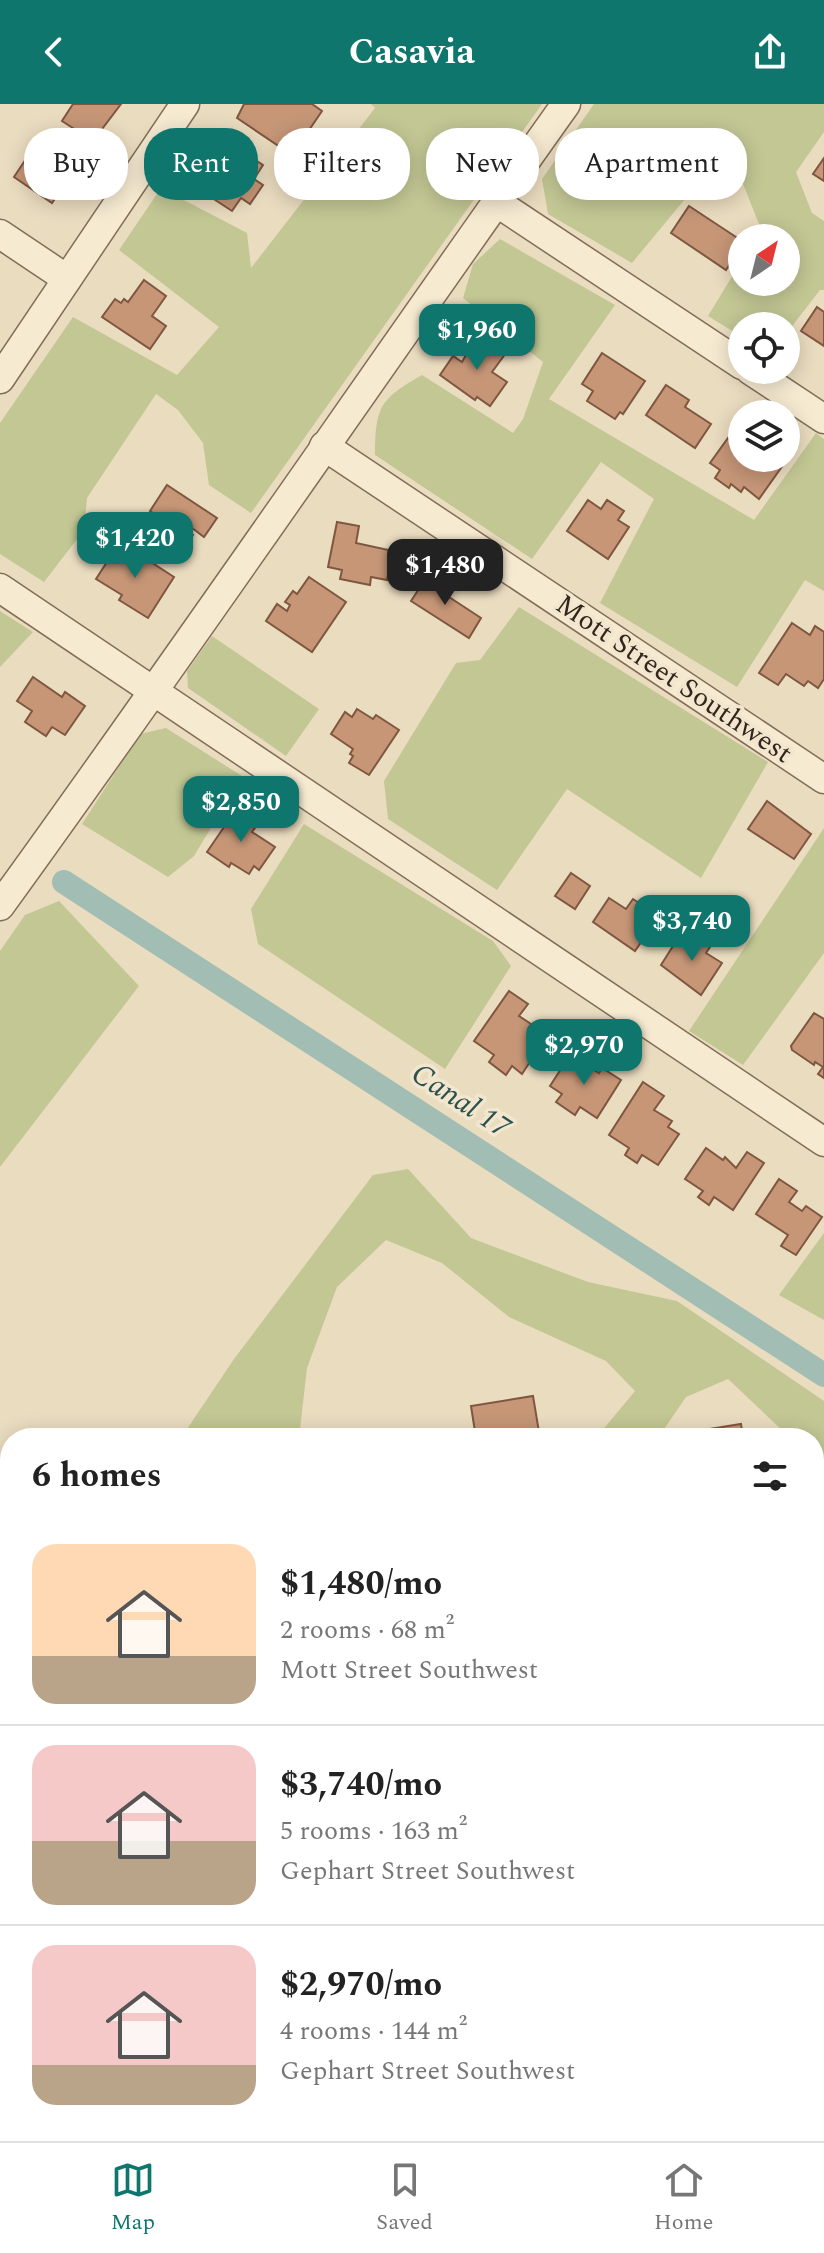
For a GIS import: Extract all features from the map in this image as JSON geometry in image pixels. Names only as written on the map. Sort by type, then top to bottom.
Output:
[{"type":"street","points":[[0,379],[185,104]]},
{"type":"street","points":[[0,906],[155,693],[324,446],[566,104]]},
{"type":"street","points":[[496,202],[728,356]]},
{"type":"street","points":[[0,234],[67,279]]},
{"type":"street","points":[[771,384],[824,419]]},
{"type":"street","name":"Mott Street Southwest","points":[[324,446],[824,779]]},
{"type":"street","points":[[0,588],[824,1142]]},
{"type":"green space","points":[[371,104],[542,104],[525,128],[426,128],[426,200],[474,200],[251,513],[209,485],[203,443],[178,410],[156,394],[87,498],[84,530],[44,582],[0,554],[0,423],[73,317],[177,375],[219,327],[119,250],[153,200],[184,200],[247,233],[251,268],[304,200],[410,200],[410,128],[360,128],[375,108]]},
{"type":"green space","points":[[594,104],[824,104],[824,132],[796,172],[812,213],[824,221],[824,290],[820,290],[800,316],[800,312],[728,312],[728,328],[708,316],[728,283],[728,296],[800,296],[800,224],[759,224],[747,194],[747,128],[577,128]]},
{"type":"green space","points":[[555,160],[555,200],[684,200],[632,263],[548,214],[542,179]]},
{"type":"green space","points":[[500,239],[615,305],[549,399],[754,520],[788,472],[800,472],[800,455],[816,433],[824,439],[824,591],[805,580],[737,687],[600,603],[654,499],[601,462],[532,559],[375,455],[377,425],[383,406],[388,398],[422,375],[513,433],[523,419],[543,362],[463,298],[473,264]]},
{"type":"green space","points":[[519,607],[768,762],[701,878],[567,789],[497,890],[388,819],[384,781],[456,663],[480,660]]},
{"type":"green space","points":[[0,611],[33,632],[0,667]]},
{"type":"green space","points":[[212,636],[319,709],[286,756],[188,688],[187,671]]},
{"type":"green space","points":[[166,728],[242,776],[194,856],[168,877],[82,824],[140,734]]},
{"type":"green space","points":[[304,824],[493,941],[511,966],[445,1069],[258,944],[251,909]]},
{"type":"green space","points":[[824,828],[824,953],[743,1065],[689,1031]]},
{"type":"green space","points":[[59,901],[139,986],[0,1167],[0,951],[25,915]]},
{"type":"green space","points":[[408,1169],[471,1238],[588,1282],[677,1301],[824,1401],[824,1428],[780,1428],[728,1379],[686,1397],[665,1428],[604,1428],[635,1391],[606,1361],[509,1317],[442,1263],[386,1240],[337,1287],[307,1368],[300,1428],[188,1428],[234,1359],[373,1175]]},
{"type":"green space","points":[[824,1233],[824,1320],[779,1295]]},
{"type":"building","points":[[73,104],[121,104],[103,128],[73,128],[62,121]]},
{"type":"building","points":[[244,104],[312,104],[322,111],[310,128],[274,128],[274,143],[258,132],[258,128],[252,128],[237,118]]},
{"type":"building","points":[[824,158],[824,181],[813,174]]},
{"type":"building","points":[[24,162],[24,184],[14,177]]},
{"type":"building","points":[[215,200],[240,200],[232,211]]},
{"type":"building","points":[[689,206],[728,232],[728,267],[726,270],[671,233]]},
{"type":"building","points":[[144,280],[166,296],[152,316],[166,326],[150,349],[102,317],[115,299],[121,303],[124,299],[128,302]]},
{"type":"building","points":[[817,307],[824,312],[824,346],[801,331]]},
{"type":"building","points":[[482,335],[506,353],[492,372],[507,382],[490,406],[477,397],[475,400],[440,375],[453,356],[462,362]]},
{"type":"building","points":[[602,353],[645,381],[623,414],[620,412],[615,419],[587,401],[593,391],[582,384]]},
{"type":"building","points":[[666,385],[689,400],[685,407],[711,424],[695,448],[646,415]]},
{"type":"building","points":[[728,438],[728,472],[778,472],[759,499],[744,487],[741,492],[715,478],[720,470],[710,463]]},
{"type":"building","points":[[167,485],[217,518],[204,537],[192,528],[189,533],[193,535],[187,546],[183,543],[173,559],[141,538],[156,515],[150,511]]},
{"type":"building","points":[[588,500],[601,509],[607,500],[624,511],[618,520],[629,527],[608,559],[567,531]]},
{"type":"building","points":[[337,522],[359,526],[356,543],[393,551],[387,580],[371,577],[370,585],[340,579],[342,570],[328,567]]},
{"type":"building","points":[[120,542],[174,577],[148,618],[119,600],[122,595],[96,579]]},
{"type":"building","points":[[428,575],[450,589],[446,595],[481,618],[469,638],[411,601]]},
{"type":"building","points":[[309,577],[346,602],[312,652],[266,621],[277,604],[287,611],[290,605],[285,602],[293,591],[297,594]]},
{"type":"building","points":[[792,623],[810,635],[815,626],[824,632],[824,679],[818,688],[808,681],[804,686],[786,674],[778,685],[759,673]]},
{"type":"building","points":[[33,677],[62,697],[65,692],[85,706],[65,735],[52,727],[46,736],[25,722],[32,711],[17,701]]},
{"type":"building","points":[[357,709],[373,719],[376,715],[399,730],[369,775],[349,763],[353,749],[331,734],[345,712],[352,717]]},
{"type":"building","points":[[767,801],[811,834],[794,859],[748,829]]},
{"type":"building","points":[[237,808],[259,822],[252,832],[275,847],[259,870],[254,866],[249,874],[231,863],[229,867],[207,852]]},
{"type":"building","points":[[571,873],[590,886],[575,909],[555,896]]},
{"type":"building","points":[[609,898],[626,909],[633,899],[659,916],[635,951],[593,922]]},
{"type":"building","points":[[695,933],[712,944],[706,953],[722,963],[701,995],[661,965],[680,935],[689,942]]},
{"type":"building","points":[[509,991],[528,1004],[519,1016],[531,1024],[528,1029],[544,1040],[522,1074],[512,1066],[506,1075],[489,1062],[494,1055],[474,1041]]},
{"type":"building","points":[[814,1013],[824,1019],[824,1078],[818,1074],[823,1067],[815,1062],[814,1065],[792,1050],[791,1046]]},
{"type":"building","points":[[570,1055],[599,1073],[602,1068],[621,1080],[597,1118],[580,1107],[575,1115],[556,1102],[562,1094],[550,1086]]},
{"type":"building","points":[[643,1082],[664,1096],[654,1110],[672,1121],[668,1127],[679,1134],[658,1165],[642,1155],[637,1163],[625,1155],[629,1148],[609,1135]]},
{"type":"building","points":[[706,1148],[723,1160],[725,1157],[736,1168],[747,1152],[764,1163],[733,1210],[714,1197],[709,1205],[698,1197],[703,1191],[685,1179]]},
{"type":"building","points":[[779,1179],[797,1191],[789,1202],[802,1211],[806,1206],[822,1217],[796,1255],[781,1246],[788,1235],[756,1214]]},
{"type":"building","points":[[533,1396],[538,1428],[474,1428],[471,1406]]},
{"type":"building","points":[[741,1424],[742,1428],[716,1428]]},
{"type":"waterway","name":"Canal 17","points":[[64,882],[824,1375]]}]
